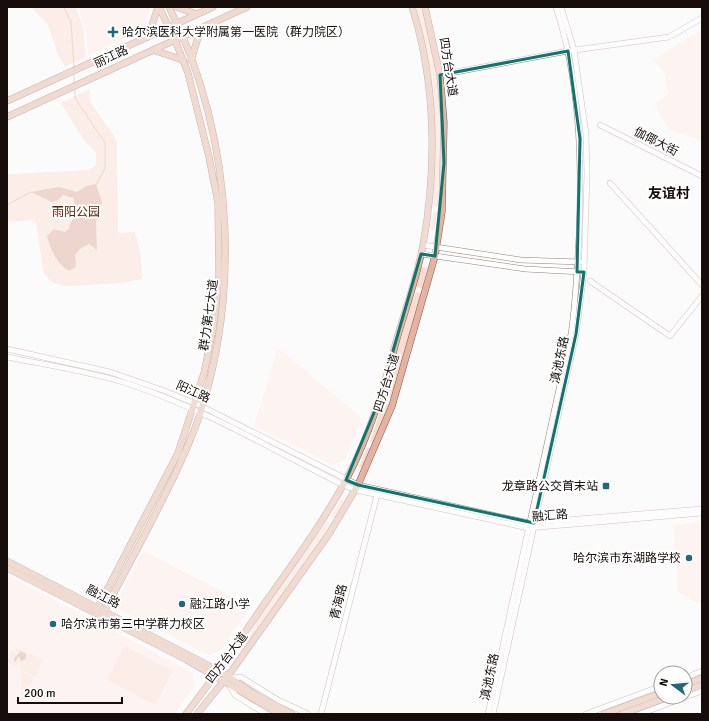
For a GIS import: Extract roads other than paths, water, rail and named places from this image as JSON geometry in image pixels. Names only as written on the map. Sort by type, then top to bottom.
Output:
[{"type":"main road","name":"群力第七大道","points":[[105,610],[186,450],[197,408],[213,329],[219,278],[220,251],[218,203],[209,157],[198,109],[183,60],[169,27],[158,7]]},
{"type":"main road","points":[[148,36],[158,7]]},
{"type":"main road","name":"群力第七大道","points":[[98,607],[178,453],[211,374],[219,330],[226,252],[224,199],[207,109],[183,36],[169,7]]},
{"type":"main road","points":[[176,7],[197,14]]},
{"type":"main road","name":"丽江路","points":[[7,101],[213,7]]},
{"type":"main road","name":"丽江路","points":[[7,118],[247,7]]},
{"type":"main road","name":"四方台大道","points":[[186,714],[218,673],[317,529],[344,482],[364,442],[378,403],[421,254],[430,184],[430,110],[426,74],[412,7]]},
{"type":"main road","name":"四方台大道","points":[[197,714],[228,679],[320,548],[357,488],[392,406],[435,256],[442,212],[444,122],[440,75],[424,7]]},
{"type":"main road","points":[[191,60],[201,28]]},
{"type":"main road","points":[[153,50],[183,60]]},
{"type":"main road","name":"融江路","points":[[7,561],[105,610],[292,714]]},
{"type":"main road","name":"融江路","points":[[7,568],[218,673]]},
{"type":"main road","name":"融江路","points":[[228,679],[280,714]]},
{"type":"main road","points":[[604,714],[653,696]]},
{"type":"main road","points":[[622,714],[653,703]]},
{"type":"street","name":"滇池东路","points":[[489,714],[571,334],[578,262],[581,190],[580,139],[568,51],[556,7]]},
{"type":"street","name":"滇池东路","points":[[531,525],[576,334],[584,272],[586,147],[574,50],[561,7]]},
{"type":"street","points":[[440,75],[574,50],[669,37],[702,18]]},
{"type":"street","name":"伽倻大街","points":[[600,125],[702,176]]},
{"type":"street","points":[[610,183],[702,285]]},
{"type":"street","points":[[423,245],[521,260],[584,262]]},
{"type":"street","points":[[421,254],[525,270],[584,272]]},
{"type":"street","points":[[590,281],[670,336],[702,296]]},
{"type":"street","name":"阳江路","points":[[7,349],[121,375],[197,408],[357,488]]},
{"type":"street","name":"阳江路","points":[[7,357],[107,378],[197,408]]},
{"type":"street","name":"融汇路","points":[[357,488],[377,494],[531,525],[702,513]]},
{"type":"street","name":"融汇路","points":[[357,488],[531,525],[702,509]]},
{"type":"street","name":"青海路","points":[[321,714],[377,494]]},
{"type":"street","points":[[266,714],[235,695],[228,679],[242,677],[278,700],[308,714]]},
{"type":"street","points":[[586,714],[653,689]]},
{"type":"street","points":[[640,714],[702,691]]},
{"type":"waterway","points":[[64,7],[71,22],[74,68]]},
{"type":"waterway","points":[[74,74],[74,82]]},
{"type":"waterway","points":[[75,90],[75,98],[105,143],[105,168],[96,185]]},
{"type":"waterway","points":[[7,205],[31,192]]},
{"type":"place","name":"哈尔滨医科大学附属第一医院（群力院区）","points":[[113,32]]},
{"type":"place","name":"龙章路公交首末站","points":[[606,486]]},
{"type":"place","name":"哈尔滨市东湖路学校","points":[[689,558]]},
{"type":"place","name":"融江路小学","points":[[182,604]]},
{"type":"place","name":"哈尔滨市第三中学群力校区","points":[[53,624]]},
{"type":"district","name":"友谊村","points":[[669,193]]},
{"type":"park label","name":"雨阳公园","points":[[76,212]]}]
